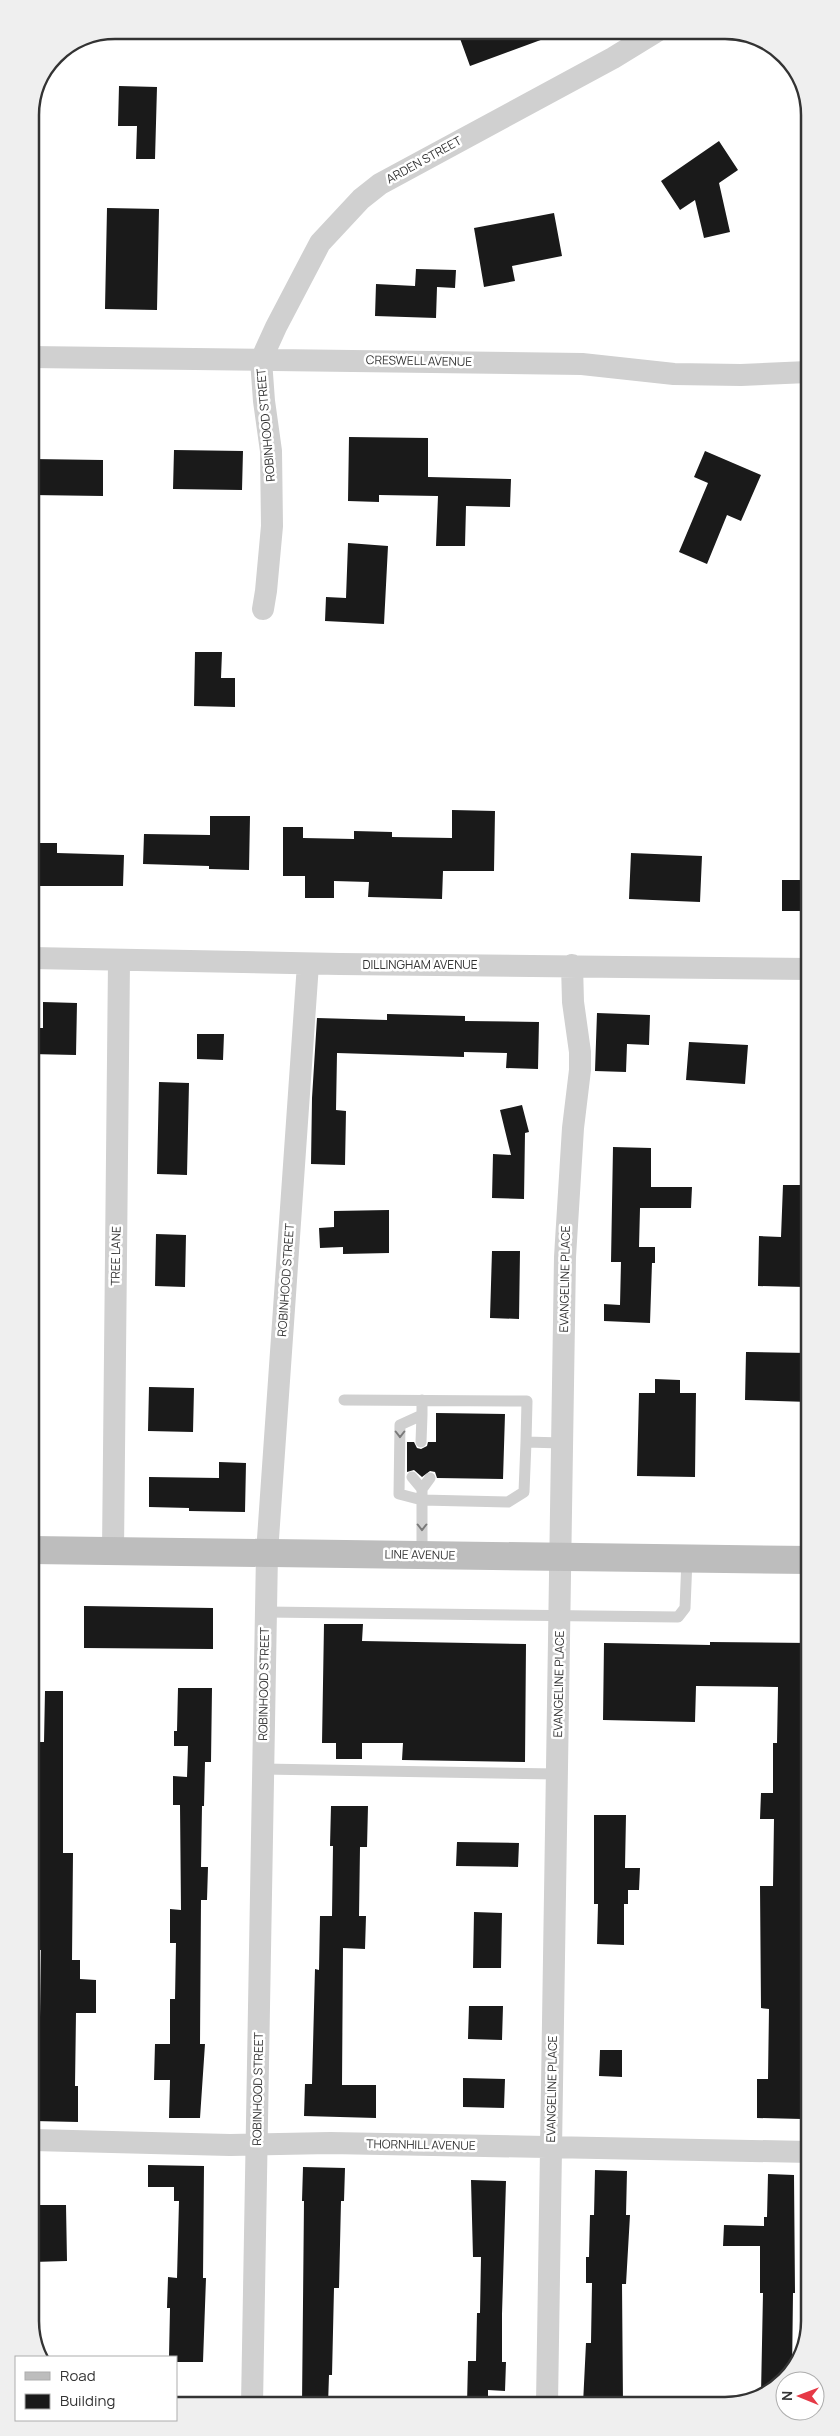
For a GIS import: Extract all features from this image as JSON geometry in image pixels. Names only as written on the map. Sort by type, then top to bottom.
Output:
[{"type":"main road","name":"LINE AVENUE","points":[[39,1550],[801,1560]]},
{"type":"street","name":"ARDEN STREET","points":[[261,360],[320,243],[361,199],[380,184],[613,58],[643,39]]},
{"type":"street","name":"CRESWELL AVENUE","points":[[39,358],[582,364],[674,374],[801,372]]},
{"type":"street","name":"ROBINHOOD STREET","points":[[261,360],[264,402],[271,451],[272,526],[262,609]]},
{"type":"street","name":"DILLINGHAM AVENUE","points":[[39,958],[308,964],[572,965],[801,969]]},
{"type":"street","name":"TREE LANE","points":[[112,1552],[119,961]]},
{"type":"street","name":"ROBINHOOD STREET","points":[[252,2397],[266,1553],[308,964]]},
{"type":"street","name":"EVANGELINE PLACE","points":[[547,2397],[567,1195],[580,1070],[580,1052],[572,1002],[572,965]]},
{"type":"street","name":"THORNHILL AVENUE","points":[[39,2140],[257,2144],[330,2143],[801,2152]]},
{"type":"lane","points":[[344,1400],[527,1401],[524,1492],[508,1502],[421,1484],[400,1494],[400,1424],[422,1420]]},
{"type":"lane","points":[[422,1400],[421,1442],[422,1420]]},
{"type":"lane","points":[[526,1442],[562,1443]]},
{"type":"lane","points":[[421,1484],[422,1555]]},
{"type":"lane","points":[[266,1612],[560,1614],[678,1617],[685,1608],[687,1558]]},
{"type":"lane","points":[[263,1769],[558,1774]]},
{"type":"building","points":[[460,39],[543,39],[470,66]]},
{"type":"building","points":[[119,86],[157,87],[155,159],[136,159],[137,126],[118,126]]},
{"type":"building","points":[[719,141],[738,170],[719,183],[730,232],[704,238],[695,200],[680,210],[661,181]]},
{"type":"building","points":[[107,208],[159,209],[157,310],[105,309]]},
{"type":"building","points":[[554,213],[562,256],[512,266],[515,281],[484,287],[474,228]]},
{"type":"building","points":[[416,269],[456,270],[455,288],[437,287],[436,318],[375,316],[376,284],[415,286]]},
{"type":"building","points":[[349,437],[428,438],[428,477],[511,479],[510,507],[466,506],[465,546],[436,546],[438,496],[379,495],[379,502],[348,501]]},
{"type":"building","points":[[174,450],[243,451],[242,490],[173,489]]},
{"type":"building","points":[[705,451],[761,475],[741,521],[727,515],[707,564],[679,552],[708,483],[694,477]]},
{"type":"building","points":[[39,459],[103,460],[103,496],[39,495]]},
{"type":"building","points":[[348,543],[388,546],[384,624],[325,621],[326,597],[346,598]]},
{"type":"building","points":[[195,652],[222,652],[221,678],[235,678],[235,707],[194,706]]},
{"type":"building","points":[[452,810],[495,811],[494,871],[443,871],[442,899],[368,897],[369,882],[334,881],[334,898],[305,898],[305,876],[283,876],[283,827],[303,827],[303,838],[354,839],[354,831],[392,832],[392,837],[452,838]]},
{"type":"building","points":[[210,816],[250,816],[249,870],[209,869],[209,866],[143,864],[144,834],[210,835]]},
{"type":"building","points":[[39,843],[57,843],[57,853],[124,855],[123,886],[39,886]]},
{"type":"building","points":[[631,853],[702,856],[700,902],[629,899]]},
{"type":"building","points":[[782,880],[801,880],[801,911],[782,911]]},
{"type":"building","points":[[43,1002],[77,1003],[76,1055],[39,1054],[39,1028],[43,1028]]},
{"type":"building","points":[[597,1013],[650,1015],[649,1045],[627,1044],[626,1072],[595,1071]]},
{"type":"building","points":[[387,1014],[465,1016],[465,1021],[539,1022],[538,1069],[506,1068],[507,1053],[464,1052],[464,1057],[337,1053],[336,1110],[346,1111],[345,1165],[311,1164],[312,1098],[317,1018],[387,1020]]},
{"type":"building","points":[[197,1034],[224,1034],[223,1060],[197,1059]]},
{"type":"building","points":[[689,1042],[748,1045],[745,1084],[686,1080]]},
{"type":"building","points":[[159,1082],[189,1083],[187,1175],[157,1174]]},
{"type":"building","points":[[522,1105],[529,1132],[525,1133],[524,1199],[492,1198],[493,1154],[511,1155],[500,1110]]},
{"type":"building","points":[[613,1147],[651,1148],[651,1187],[692,1187],[691,1208],[640,1208],[639,1247],[655,1247],[655,1263],[652,1263],[650,1323],[604,1321],[604,1304],[620,1305],[621,1262],[611,1262]]},
{"type":"building","points":[[783,1185],[801,1185],[801,1287],[758,1286],[759,1236],[781,1237]]},
{"type":"building","points":[[389,1210],[389,1253],[343,1254],[343,1247],[320,1248],[319,1228],[334,1227],[334,1211]]},
{"type":"building","points":[[156,1234],[186,1235],[185,1287],[155,1286]]},
{"type":"building","points":[[492,1251],[520,1251],[519,1319],[490,1318]]},
{"type":"building","points":[[746,1352],[801,1353],[801,1402],[745,1400]]},
{"type":"building","points":[[655,1379],[680,1380],[680,1393],[696,1393],[695,1477],[637,1476],[639,1393],[655,1393]]},
{"type":"building","points":[[149,1387],[194,1388],[193,1432],[148,1431]]},
{"type":"building","points":[[436,1413],[505,1414],[503,1479],[437,1478],[435,1472],[430,1471],[422,1477],[414,1470],[407,1472],[407,1442],[414,1442],[417,1448],[421,1449],[427,1446],[428,1442],[436,1442]]},
{"type":"building","points":[[219,1462],[246,1463],[245,1512],[189,1511],[189,1508],[149,1507],[149,1477],[219,1478]]},
{"type":"building","points":[[84,1606],[213,1608],[213,1649],[84,1648]]},
{"type":"building","points":[[324,1624],[363,1624],[362,1641],[526,1644],[525,1762],[402,1760],[403,1743],[362,1743],[362,1759],[336,1759],[336,1743],[322,1743]]},
{"type":"building","points":[[710,1642],[801,1643],[801,2119],[757,2118],[757,2079],[768,2079],[769,2009],[761,2008],[760,1886],[773,1886],[774,1819],[760,1819],[761,1793],[773,1793],[773,1743],[777,1743],[778,1687],[696,1686],[695,1722],[603,1720],[604,1643],[710,1645]]},
{"type":"building","points":[[178,1688],[212,1688],[211,1762],[205,1762],[204,1806],[202,1806],[201,1867],[208,1867],[207,1900],[201,1900],[200,2044],[205,2044],[200,2118],[169,2118],[170,2080],[154,2080],[155,2044],[170,2044],[170,1999],[175,1999],[176,1943],[170,1943],[170,1909],[181,1910],[180,1805],[173,1805],[173,1776],[187,1777],[188,1746],[174,1746],[174,1731],[177,1731]]},
{"type":"building","points":[[45,1691],[63,1691],[63,1853],[73,1853],[72,1960],[80,1960],[80,1979],[96,1980],[96,2013],[76,2013],[75,2086],[78,2086],[78,2122],[39,2121],[41,1950],[39,1950],[39,1742],[44,1742]]},
{"type":"building","points":[[331,1806],[368,1806],[367,1847],[360,1847],[359,1916],[366,1916],[365,1949],[343,1948],[342,2085],[376,2085],[376,2118],[304,2116],[305,2084],[312,2084],[315,1969],[319,1970],[320,1916],[332,1916],[333,1846],[330,1846]]},
{"type":"building","points":[[594,1815],[626,1815],[625,1868],[640,1868],[639,1890],[628,1890],[628,1904],[624,1904],[624,1945],[597,1944],[598,1904],[594,1904]]},
{"type":"building","points":[[457,1842],[519,1843],[518,1867],[456,1866]]},
{"type":"building","points":[[474,1912],[502,1913],[501,1968],[473,1968]]},
{"type":"building","points":[[469,2006],[503,2006],[502,2040],[468,2039]]},
{"type":"building","points":[[600,2050],[622,2050],[622,2077],[599,2076]]},
{"type":"building","points":[[463,2078],[505,2079],[504,2108],[463,2107]]},
{"type":"building","points":[[148,2165],[204,2166],[203,2278],[206,2278],[203,2362],[178,2362],[178,2356],[169,2356],[170,2308],[167,2308],[168,2277],[177,2278],[179,2201],[174,2201],[174,2187],[148,2187]]},
{"type":"building","points":[[303,2167],[345,2168],[344,2201],[341,2201],[339,2288],[334,2288],[332,2375],[329,2375],[328,2397],[302,2397],[304,2201],[302,2201]]},
{"type":"building","points":[[595,2170],[627,2171],[626,2215],[630,2215],[626,2284],[622,2284],[623,2397],[583,2397],[586,2343],[591,2343],[592,2283],[586,2283],[586,2257],[589,2257],[590,2215],[594,2215]]},
{"type":"building","points":[[768,2174],[794,2175],[795,2293],[793,2293],[792,2356],[782,2371],[775,2371],[775,2378],[761,2387],[763,2293],[760,2293],[760,2246],[723,2246],[724,2225],[764,2226],[764,2217],[767,2217]]},
{"type":"building","points":[[471,2180],[506,2181],[502,2314],[502,2362],[506,2362],[505,2391],[488,2390],[488,2397],[467,2397],[468,2361],[476,2361],[477,2313],[480,2313],[481,2257],[473,2257]]},
{"type":"building","points":[[39,2205],[66,2205],[67,2261],[39,2262]]}]
